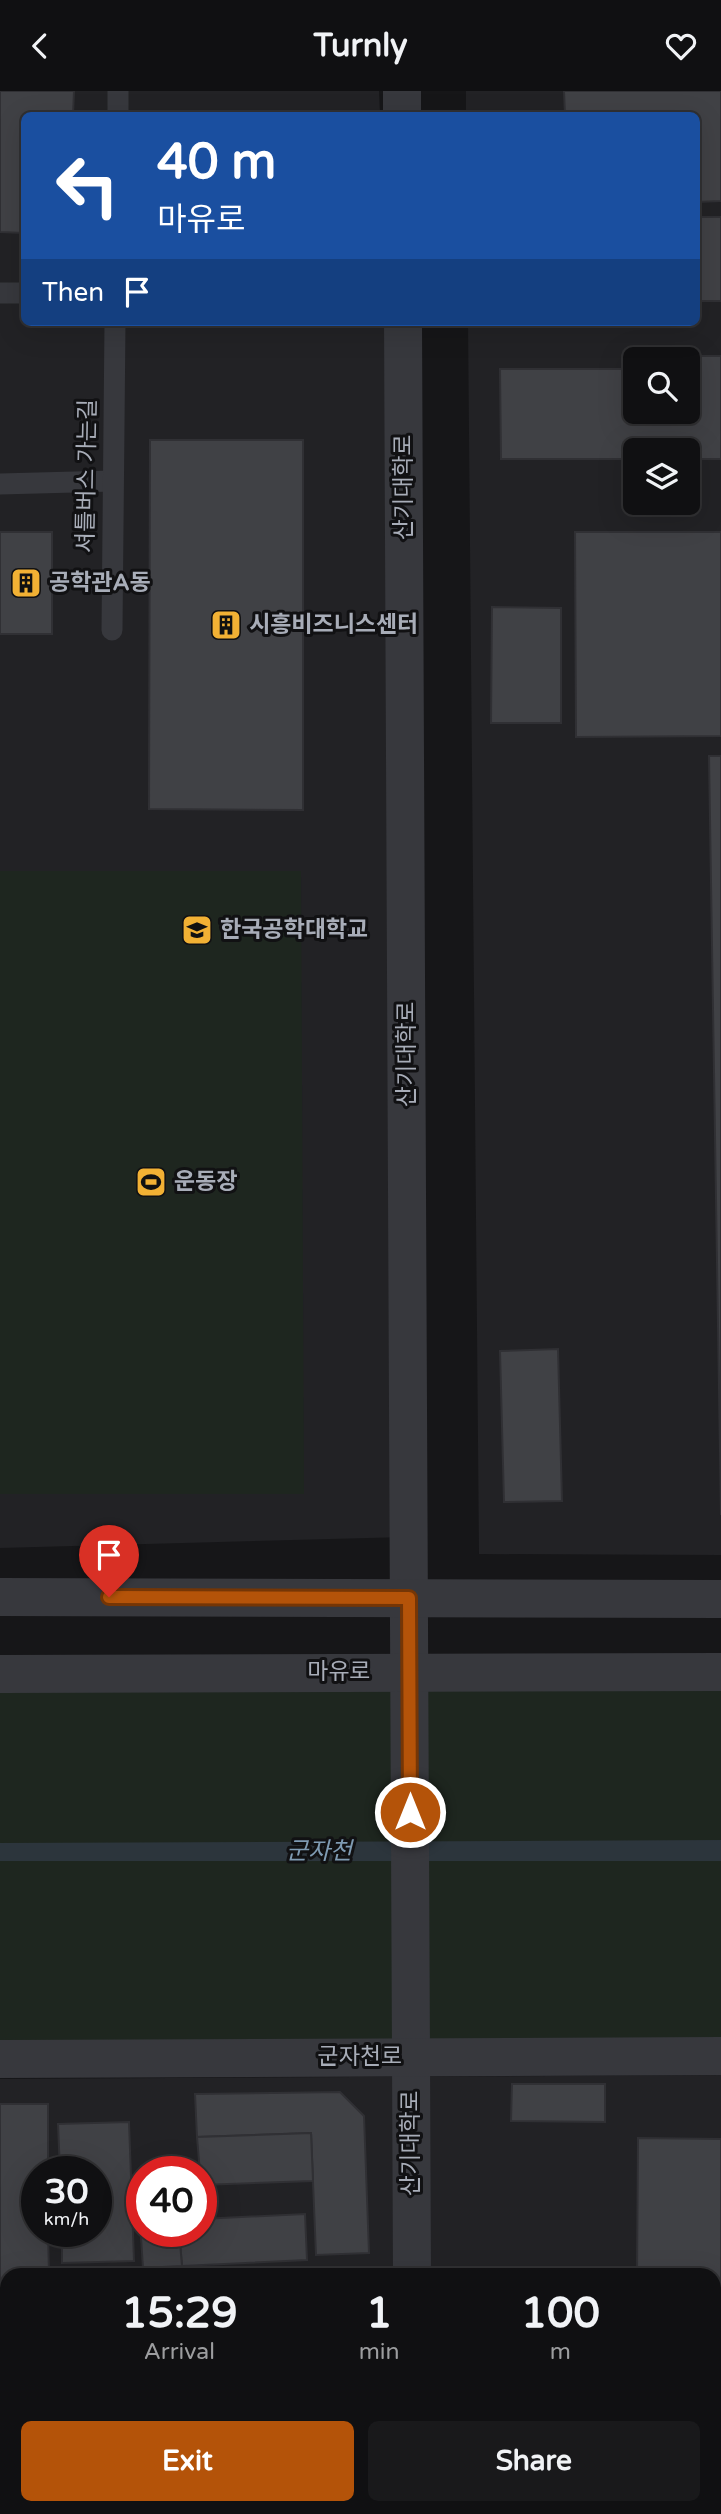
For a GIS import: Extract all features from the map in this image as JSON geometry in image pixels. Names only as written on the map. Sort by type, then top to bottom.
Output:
[{"type":"street","points":[[402,91],[402,112]]},
{"type":"street","name":"산기대학로","points":[[403,326],[412,2268]]},
{"type":"street","points":[[0,1597],[721,1599]]},
{"type":"street","name":"마유로","points":[[0,1674],[721,1672]]},
{"type":"street","name":"군자천로","points":[[0,2059],[721,2056]]},
{"type":"lane","points":[[118,91],[118,112]]},
{"type":"lane","points":[[0,293],[21,293]]},
{"type":"lane","name":"셔틀버스 가는길","points":[[112,630],[116,326]]},
{"type":"lane","points":[[0,484],[112,481]]},
{"type":"shaded area","name":"한국공학대학교","points":[[0,91],[379,91],[380,112],[21,112],[21,326],[384,326],[406,1537],[0,1548]]},
{"type":"shaded area","points":[[466,91],[721,91],[721,1555],[479,1554],[468,326],[700,326],[700,112],[466,112]]},
{"type":"shaded area","name":"운동장","points":[[0,871],[301,871],[304,1494],[0,1494]]},
{"type":"shaded area","points":[[721,1673],[721,2056],[0,2059],[0,1676]]},
{"type":"shaded area","points":[[721,2075],[721,2268],[0,2268],[0,2079]]},
{"type":"water","name":"군자천","points":[[721,1840],[721,1861],[0,1861],[0,1843]]},
{"type":"building","points":[[0,91],[74,91],[73,112],[21,112],[21,233],[0,232]]},
{"type":"building","points":[[564,91],[721,91],[721,201],[700,202],[700,112],[565,112]]},
{"type":"building","points":[[700,217],[721,217],[721,301],[700,301]]},
{"type":"building","points":[[700,356],[721,356],[721,459],[700,459],[700,438],[623,438],[623,459],[501,459],[500,369],[623,369],[623,424],[700,424]]},
{"type":"building","name":"시흥비즈니스센터","points":[[150,440],[303,440],[303,810],[149,809]]},
{"type":"building","name":"공학관A동","points":[[0,532],[52,532],[52,634],[0,634]]},
{"type":"building","points":[[575,532],[721,532],[721,736],[576,737]]},
{"type":"building","points":[[492,607],[561,608],[561,723],[491,723]]},
{"type":"building","points":[[709,756],[721,756],[721,1515]]},
{"type":"building","points":[[558,1349],[562,1501],[504,1502],[500,1351]]},
{"type":"building","points":[[512,2084],[605,2084],[605,2122],[511,2121]]},
{"type":"building","points":[[340,2092],[364,2116],[369,2253],[316,2255],[311,2133],[197,2137],[195,2094]]},
{"type":"building","points":[[0,2104],[48,2104],[48,2156],[21,2156],[21,2247],[48,2247],[49,2268],[0,2268]]},
{"type":"building","points":[[129,2122],[130,2156],[126,2156],[126,2247],[133,2247],[134,2261],[62,2263],[62,2247],[112,2247],[112,2156],[59,2156],[58,2124]]},
{"type":"building","points":[[311,2133],[313,2181],[217,2184],[217,2156],[199,2156],[197,2137]]},
{"type":"building","points":[[638,2138],[721,2139],[721,2268],[637,2268]]},
{"type":"building","points":[[305,2214],[307,2260],[182,2266],[180,2247],[217,2247],[217,2218]]},
{"type":"building","points":[[142,2247],[180,2247],[182,2266],[143,2268]]},
{"type":"place","name":"공학관A동","points":[[26,583]]},
{"type":"place","name":"시흥비즈니스센터","points":[[226,625]]},
{"type":"place","name":"한국공학대학교","points":[[197,930]]},
{"type":"place","name":"운동장","points":[[151,1182]]},
{"type":"route","points":[[109,1597],[409,1598],[410,1812]]}]
